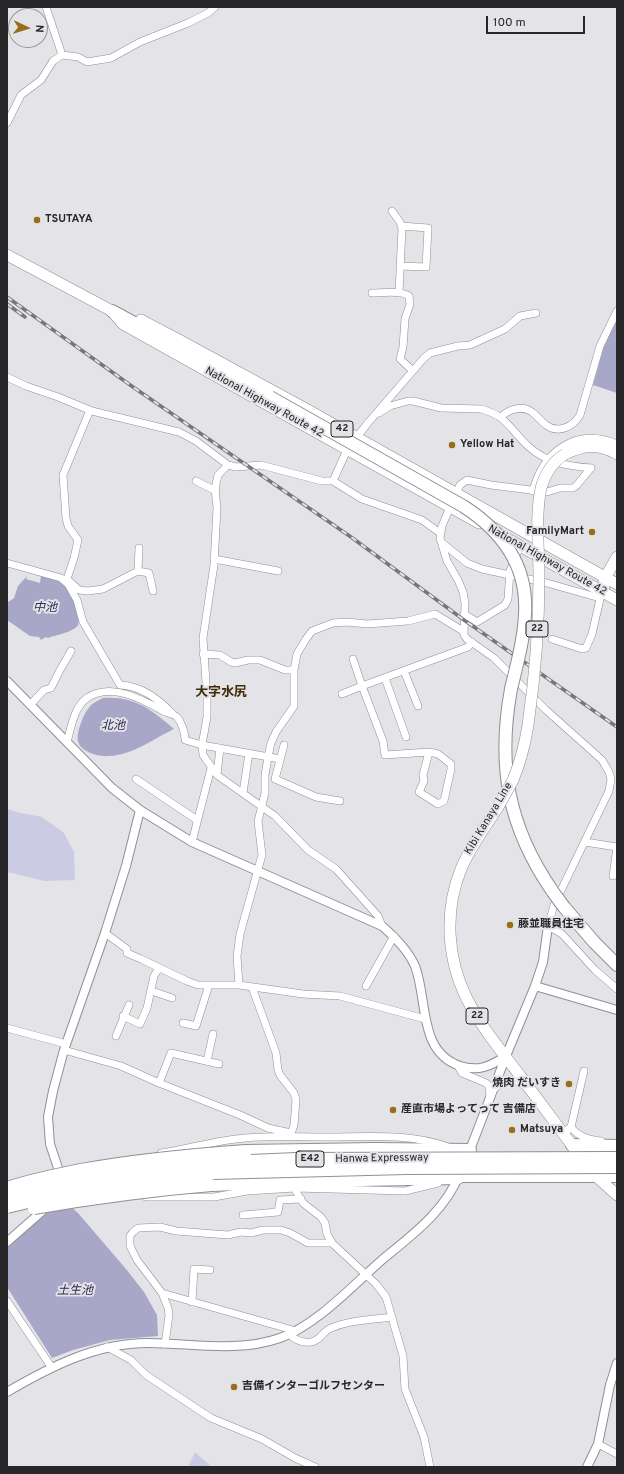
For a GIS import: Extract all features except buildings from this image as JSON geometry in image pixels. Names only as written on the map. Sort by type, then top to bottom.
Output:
[{"type":"highway","points":[[112,311],[270,397],[463,506],[483,520],[502,540],[516,562],[525,597],[522,638],[511,689],[506,722],[505,744],[507,784],[515,816],[527,849],[539,872],[564,907],[594,942],[617,965]]},
{"type":"highway","points":[[572,1145],[617,1146]]},
{"type":"highway","points":[[7,1188],[45,1177],[110,1165],[186,1155],[246,1151],[375,1149],[470,1150]]},
{"type":"highway","name":"Hanwa Expressway","points":[[7,1197],[102,1176],[173,1166],[227,1162],[296,1159],[617,1158]]},
{"type":"highway","name":"Hanwa Expressway","points":[[7,1207],[113,1185],[212,1173],[407,1168],[617,1167]]},
{"type":"highway","points":[[7,1214],[77,1201],[173,1188],[314,1181],[458,1178]]},
{"type":"main road","name":"National Highway Route 42","points":[[7,255],[112,311],[124,324],[520,546],[602,595],[617,600]]},
{"type":"main road","name":"National Highway Route 42","points":[[62,285],[122,311],[181,341],[456,492],[617,584]]},
{"type":"main road","name":"Kibi Kanaya Line","points":[[617,454],[604,448],[590,446],[576,449],[564,454],[557,460],[549,470],[544,480],[540,495],[538,523],[538,613],[529,714],[525,740],[520,761],[512,780],[498,807],[474,844],[461,869],[450,918],[450,942],[455,966],[467,999],[480,1020],[534,1094],[567,1130],[572,1145],[598,1178],[617,1194]]},
{"type":"main road","points":[[602,595],[605,578],[617,557]]},
{"type":"street","points":[[46,7],[62,55]]},
{"type":"street","points":[[7,123],[21,95],[41,80],[53,61],[62,55],[78,56],[87,62],[111,58],[140,42],[188,23],[208,13],[215,7]]},
{"type":"street","points":[[392,210],[401,226],[399,293]]},
{"type":"street","points":[[400,266],[426,267],[428,228],[401,226]]},
{"type":"street","points":[[372,293],[399,293],[409,296],[410,304],[405,319],[403,347],[400,354],[400,359],[412,370]]},
{"type":"street","points":[[502,417],[504,414],[512,410],[523,408],[532,412],[551,428],[564,428],[573,424],[580,415],[600,346],[617,311]]},
{"type":"street","points":[[333,482],[347,450],[356,437],[412,370],[430,353],[458,346],[470,345],[505,329],[520,316],[536,313]]},
{"type":"street","points":[[7,377],[26,386],[90,410],[179,432],[206,448],[228,465],[236,467],[261,465],[322,482],[333,482],[362,499],[422,520],[440,533]]},
{"type":"street","points":[[7,1392],[52,1368],[86,1353],[133,1344],[237,1346],[264,1343],[292,1332],[319,1315],[430,1218],[449,1193],[458,1178],[470,1150],[506,1056],[536,986],[543,962],[548,926],[554,906],[609,791],[611,779],[607,766],[602,760],[541,706],[494,658],[467,639],[464,631],[464,596],[461,586],[447,562],[440,541],[440,533],[456,492],[460,485],[467,480],[491,485],[547,492],[560,488],[572,488],[577,485],[591,468],[560,464],[547,459],[528,446],[502,417],[495,413],[481,409],[441,408],[408,401],[390,406],[374,415]]},
{"type":"street","points":[[90,410],[63,475],[66,518],[68,526],[78,540],[66,580],[77,600],[83,622],[120,685],[130,686],[141,690],[159,700],[176,716],[185,734],[185,740],[202,745],[280,759]]},
{"type":"street","points":[[534,491],[538,474],[547,459],[560,448],[579,440],[596,439],[617,444]]},
{"type":"street","points":[[228,465],[218,475],[216,491],[217,508],[214,559],[203,638],[207,697],[207,717],[202,745],[203,755],[216,775],[275,816],[308,850],[336,869],[378,916],[382,926]]},
{"type":"street","points":[[196,481],[216,491]]},
{"type":"street","points":[[440,541],[467,563],[493,572],[547,582],[602,595],[592,634],[586,648],[582,649],[552,640]]},
{"type":"street","points":[[464,614],[478,622],[505,605],[508,599],[510,575],[520,546]]},
{"type":"street","points":[[138,571],[139,548]]},
{"type":"street","points":[[214,559],[278,571]]},
{"type":"street","points":[[7,563],[61,578],[79,590],[88,591],[103,589],[138,571],[149,573],[153,591]]},
{"type":"street","points":[[239,985],[238,949],[262,855],[258,821],[265,793],[265,775],[268,757],[271,743],[276,732],[294,706],[294,670],[297,654],[306,638],[312,631],[333,623],[346,622],[367,624],[408,621],[435,614],[464,631]]},
{"type":"street","points":[[342,694],[468,647],[472,642]]},
{"type":"street","points":[[30,705],[44,690],[51,688],[71,651]]},
{"type":"street","points":[[203,654],[220,655],[231,662],[260,660],[285,670],[294,670]]},
{"type":"street","points":[[353,659],[383,741],[385,755],[429,752],[438,754],[451,764],[444,801],[438,804],[419,792],[424,782],[423,775],[429,752]]},
{"type":"street","points":[[404,671],[418,706]]},
{"type":"street","points":[[384,678],[406,737]]},
{"type":"street","points":[[7,681],[112,788],[140,810],[192,842],[382,926],[394,936],[406,951],[415,966],[430,1037],[440,1053],[449,1061],[458,1066],[472,1069],[482,1068],[496,1063],[506,1056]]},
{"type":"street","points":[[67,742],[75,716],[82,704],[87,698],[96,694],[110,692],[128,694],[176,716]]},
{"type":"street","points":[[284,745],[275,779],[316,797],[340,801]]},
{"type":"street","points":[[216,775],[220,748]]},
{"type":"street","points":[[243,793],[249,754]]},
{"type":"street","points":[[192,842],[211,768]]},
{"type":"street","points":[[136,779],[197,820]]},
{"type":"street","points":[[7,1242],[48,1207],[57,1193],[60,1184],[58,1168],[50,1144],[48,1117],[53,1091],[65,1047],[105,933],[126,866],[140,810]]},
{"type":"street","points":[[585,842],[617,847],[613,876]]},
{"type":"street","points":[[548,926],[562,934],[595,970],[617,989]]},
{"type":"street","points":[[105,933],[127,949],[127,953],[187,982],[198,985],[239,985],[297,993],[340,996],[425,1019]]},
{"type":"street","points":[[366,986],[394,936]]},
{"type":"street","points":[[123,1016],[140,1024],[152,991],[154,976],[159,968]]},
{"type":"street","points":[[183,1023],[196,1026],[209,985]]},
{"type":"street","points":[[536,986],[617,1010]]},
{"type":"street","points":[[252,987],[276,1053],[278,1070],[280,1075],[294,1093],[296,1100],[294,1125],[290,1135]]},
{"type":"street","points":[[152,991],[172,998]]},
{"type":"street","points":[[116,1036],[129,1004]]},
{"type":"street","points":[[7,1028],[122,1066],[268,1128],[290,1135]]},
{"type":"street","points":[[206,1061],[213,1034]]},
{"type":"street","points":[[159,1083],[171,1053],[219,1064]]},
{"type":"street","points":[[458,1066],[462,1073],[483,1081],[489,1086],[489,1101]]},
{"type":"street","points":[[584,1071],[567,1130],[590,1139],[600,1141],[617,1141]]},
{"type":"street","points":[[494,1089],[504,1082],[513,1080],[518,1081],[534,1094]]},
{"type":"street","points":[[58,1168],[188,1149],[245,1138],[290,1135],[394,1137],[418,1139],[441,1143],[447,1147],[470,1150]]},
{"type":"street","points":[[84,1164],[97,1202],[151,1196],[214,1197],[247,1191],[295,1188],[405,1191],[458,1178],[617,1178]]},
{"type":"street","points":[[295,1188],[303,1203],[321,1216],[325,1223],[327,1234],[332,1243],[366,1274],[386,1297],[403,1356],[405,1389],[424,1438],[430,1467]]},
{"type":"street","points":[[244,1215],[278,1212],[280,1200],[301,1199]]},
{"type":"street","points":[[165,1344],[169,1315],[162,1293],[137,1260],[130,1246],[130,1236],[138,1228],[160,1227],[176,1231],[228,1235],[241,1232],[252,1233],[263,1230],[281,1230],[308,1243],[332,1243]]},
{"type":"street","points":[[192,1302],[194,1269],[210,1270]]},
{"type":"street","points":[[162,1293],[292,1332],[297,1340],[309,1342],[315,1341],[325,1331],[334,1326],[357,1321],[391,1317]]},
{"type":"street","points":[[7,1301],[52,1368]]},
{"type":"street","points":[[107,1348],[131,1360],[146,1375],[211,1418],[262,1439],[295,1458],[315,1467]]},
{"type":"street","points":[[587,1467],[598,1444],[610,1385],[617,1363]]},
{"type":"street","points":[[598,1444],[617,1454]]},
{"type":"shaded area","points":[[7,809],[42,817],[64,833],[74,852],[75,880],[45,881],[7,872]]},
{"type":"shaded area","points":[[195,1452],[212,1467],[188,1467]]},
{"type":"water","points":[[617,318],[617,393],[593,385],[603,349]]},
{"type":"water","name":"中池","points":[[41,575],[58,580],[65,586],[77,609],[79,621],[78,625],[73,630],[48,638],[46,637],[41,640],[39,637],[30,636],[7,620],[7,603],[14,598],[18,586],[27,576],[26,579],[40,583]]},
{"type":"water","name":"北池","points":[[103,698],[124,699],[142,705],[158,715],[174,729],[135,750],[126,753],[105,756],[90,753],[79,745],[79,729],[89,707]]},
{"type":"water","name":"土生池","points":[[63,1200],[78,1213],[144,1292],[157,1315],[158,1336],[110,1340],[73,1350],[52,1358],[7,1287],[7,1245]]},
{"type":"railway","points":[[7,297],[133,387],[351,537],[464,620],[617,727]]},
{"type":"railway","points":[[7,304],[25,317]]},
{"type":"place","name":"TSUTAYA","points":[[37,220]]},
{"type":"place","name":"Yellow Hat","points":[[452,445]]},
{"type":"place","name":"FamilyMart","points":[[592,532]]},
{"type":"place","name":"藤並職員住宅","points":[[510,925]]},
{"type":"place","name":"焼肉 だいすき","points":[[569,1084]]},
{"type":"place","name":"産直市場よってって 吉備店","points":[[393,1110]]},
{"type":"place","name":"Matsuya","points":[[512,1130]]},
{"type":"place","name":"吉備インターゴルフセンター","points":[[234,1387]]},
{"type":"district","name":"大字水尻","points":[[221,693]]}]
